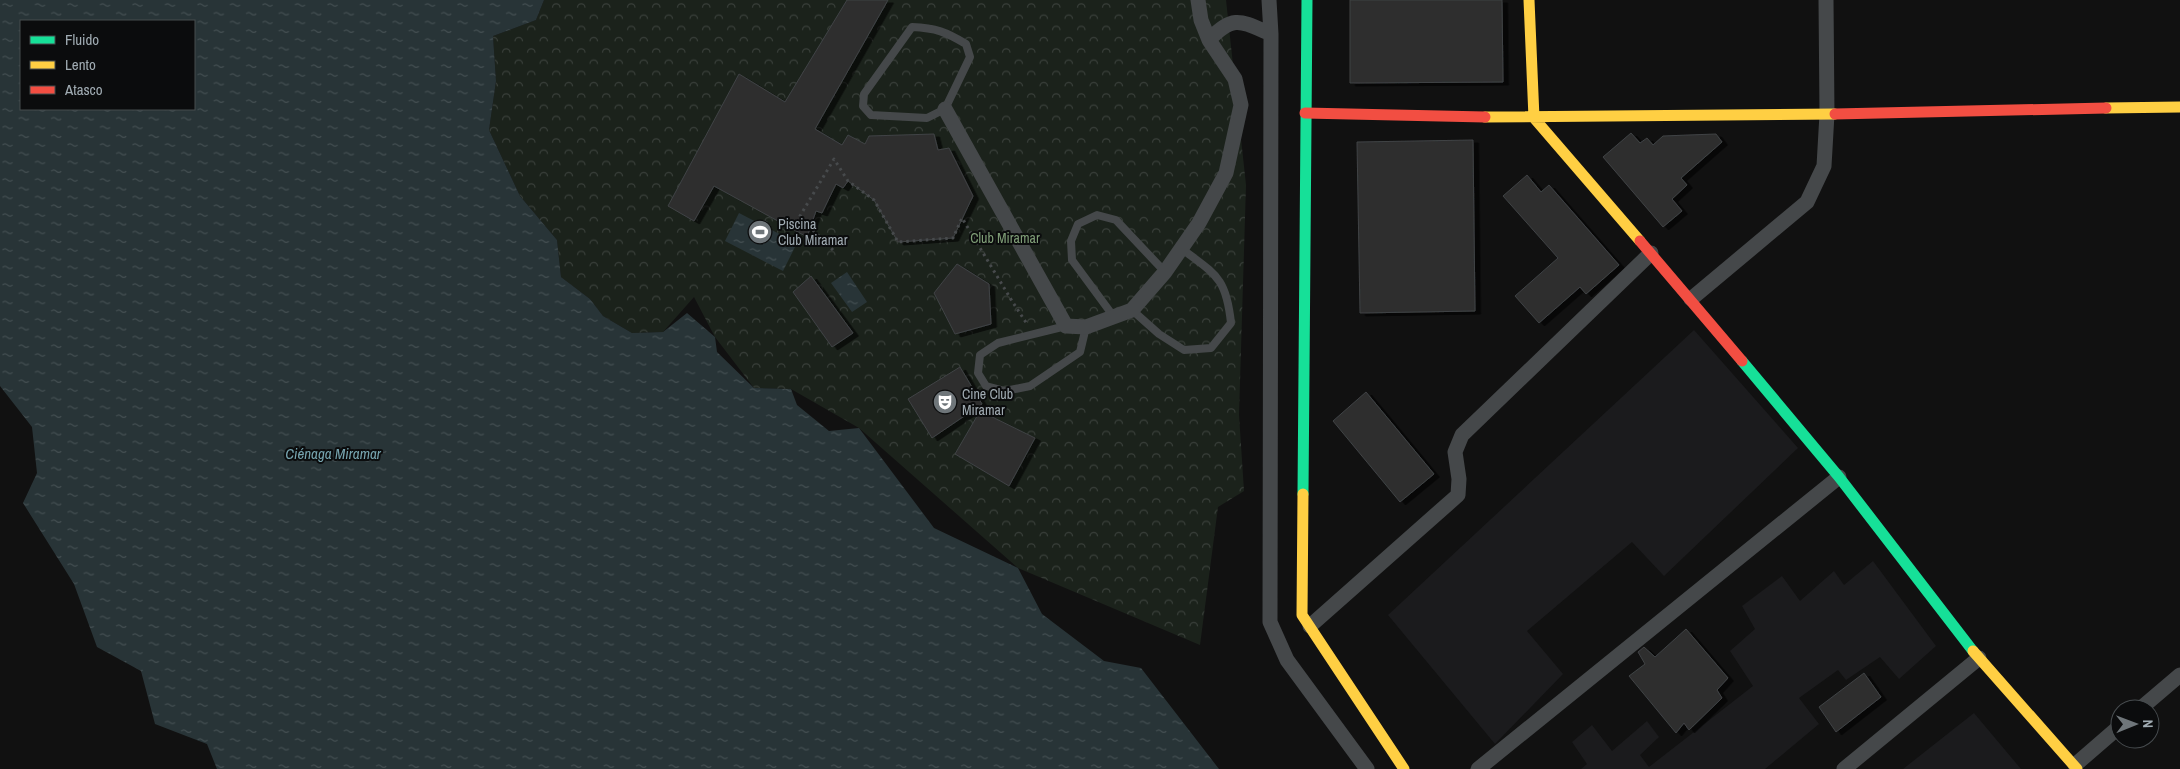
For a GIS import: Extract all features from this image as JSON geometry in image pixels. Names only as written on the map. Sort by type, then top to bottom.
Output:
[{"type":"street","points":[[945,109],[1066,326],[1086,327],[1114,318],[1132,310],[1165,272],[1199,223],[1226,173],[1241,105],[1236,78],[1209,40],[1201,20],[1198,0]]},
{"type":"street","points":[[1269,0],[1271,34],[1270,622],[1287,660],[1366,769]]},
{"type":"street","points":[[1307,0],[1302,614],[1404,769]]},
{"type":"street","points":[[1528,0],[1534,118],[1691,299],[1839,477],[1979,658],[2076,767],[2110,735]]},
{"type":"street","points":[[1691,299],[1807,202],[1824,166],[1827,114],[1826,0]]},
{"type":"street","points":[[1209,40],[1220,28],[1235,21],[1271,34]]},
{"type":"street","points":[[1305,113],[1534,118],[2180,107]]},
{"type":"street","points":[[1310,626],[1458,495],[1459,479],[1454,452],[1462,435],[1651,253]]},
{"type":"street","points":[[1478,769],[1839,477]]},
{"type":"street","points":[[1844,769],[1979,658]]},
{"type":"street","points":[[2152,699],[2180,675]]},
{"type":"lane","points":[[912,27],[929,27],[946,32],[966,44],[970,58],[945,109],[927,118],[871,115],[863,106],[864,94],[912,27]]},
{"type":"lane","points":[[1114,318],[1072,260],[1070,241],[1078,224],[1097,215],[1116,220],[1165,272]]},
{"type":"lane","points":[[1132,310],[1159,334],[1184,350],[1211,348],[1231,323],[1228,298],[1217,275],[1182,249]]},
{"type":"lane","points":[[1066,326],[998,343],[980,355],[978,373],[986,386],[1006,392],[1030,386],[1080,352],[1086,327]]},
{"type":"path","points":[[833,250],[814,231],[794,226],[834,159],[848,181],[874,200],[898,242],[953,238],[962,218],[1012,302],[1035,335]]},
{"type":"shaded area","points":[[1694,330],[1798,448],[1664,576],[1632,542],[1527,631],[1563,674],[1495,744],[1388,615]]},
{"type":"shaded area","points":[[1873,561],[1936,646],[1899,679],[1880,657],[1846,680],[1838,670],[1799,698],[1819,724],[1765,769],[1581,769],[1587,764],[1572,742],[1592,725],[1612,751],[1647,721],[1659,737],[1640,755],[1649,767],[1753,686],[1730,651],[1755,629],[1742,606],[1782,576],[1800,601],[1834,571],[1844,585]]},
{"type":"shaded area","points":[[1974,713],[2021,769],[1903,769]]},
{"type":"green space","name":"Club Miramar","points":[[544,0],[1226,0],[1246,185],[1239,415],[1244,491],[1218,507],[1200,645],[1018,568],[859,428],[791,389],[754,388],[715,337],[694,297],[663,332],[632,333],[603,316],[590,299],[561,277],[557,240],[520,196],[489,130],[496,81],[493,36],[536,20]]},
{"type":"water","name":"Ciénaga Miramar","points":[[0,0],[544,0],[536,20],[493,36],[496,81],[489,130],[520,196],[557,240],[561,277],[590,299],[603,316],[632,333],[663,332],[687,313],[715,337],[717,352],[754,388],[791,389],[797,405],[829,431],[859,428],[934,528],[1018,568],[1042,614],[1104,661],[1141,668],[1219,769],[217,769],[207,744],[155,724],[141,671],[97,647],[74,584],[23,503],[37,473],[32,427],[0,386]]},
{"type":"water","points":[[739,213],[797,243],[783,271],[725,241]]},
{"type":"water","points":[[847,272],[867,302],[852,312],[831,283]]},
{"type":"building","points":[[847,0],[888,0],[815,129],[842,145],[848,135],[865,144],[869,136],[934,134],[938,150],[949,148],[973,196],[953,238],[898,242],[874,200],[848,181],[843,188],[836,184],[822,213],[816,211],[807,237],[714,186],[694,221],[668,206],[739,74],[785,102]]},
{"type":"building","points":[[1350,0],[1502,0],[1503,82],[1350,83]]},
{"type":"building","points":[[1631,133],[1640,143],[1647,138],[1653,145],[1663,136],[1716,134],[1722,142],[1681,178],[1687,185],[1672,199],[1682,211],[1663,227],[1603,157]]},
{"type":"building","points":[[1473,140],[1475,311],[1360,313],[1357,142]]},
{"type":"building","points":[[1527,175],[1541,192],[1549,185],[1619,265],[1586,294],[1580,287],[1539,323],[1515,296],[1558,258],[1503,196]]},
{"type":"building","points":[[957,264],[989,284],[991,324],[955,334],[934,293]]},
{"type":"building","points":[[811,276],[853,333],[832,347],[793,292]]},
{"type":"building","name":"Cine Club Miramar","points":[[960,367],[982,404],[932,438],[908,399]]},
{"type":"building","points":[[1366,392],[1434,474],[1400,502],[1333,421]]},
{"type":"building","points":[[980,411],[1035,438],[1009,486],[955,454]]},
{"type":"building","points":[[1686,629],[1728,678],[1717,690],[1722,698],[1689,730],[1684,723],[1676,733],[1629,676],[1645,664],[1638,652],[1644,647],[1655,657]]},
{"type":"building","points":[[1864,673],[1881,697],[1836,732],[1819,707]]},
{"type":"traffic: fast","points":[[1303,494],[1307,0]]},
{"type":"traffic: fast","points":[[1742,361],[1839,477],[1973,651]]},
{"type":"traffic: slow","points":[[1529,0],[1534,118],[1640,241]]},
{"type":"traffic: slow","points":[[2106,108],[2180,107]]},
{"type":"traffic: slow","points":[[1485,117],[1835,114]]},
{"type":"traffic: slow","points":[[1303,494],[1302,615],[1404,769]]},
{"type":"traffic: slow","points":[[1973,651],[2077,769]]},
{"type":"traffic: jam","points":[[1835,114],[2106,108]]},
{"type":"traffic: jam","points":[[1305,113],[1485,117]]},
{"type":"traffic: jam","points":[[1640,241],[1742,361]]},
{"type":"place","name":"Piscina Club Miramar","points":[[760,232]]},
{"type":"place","name":"Cine Club Miramar","points":[[945,402]]}]
